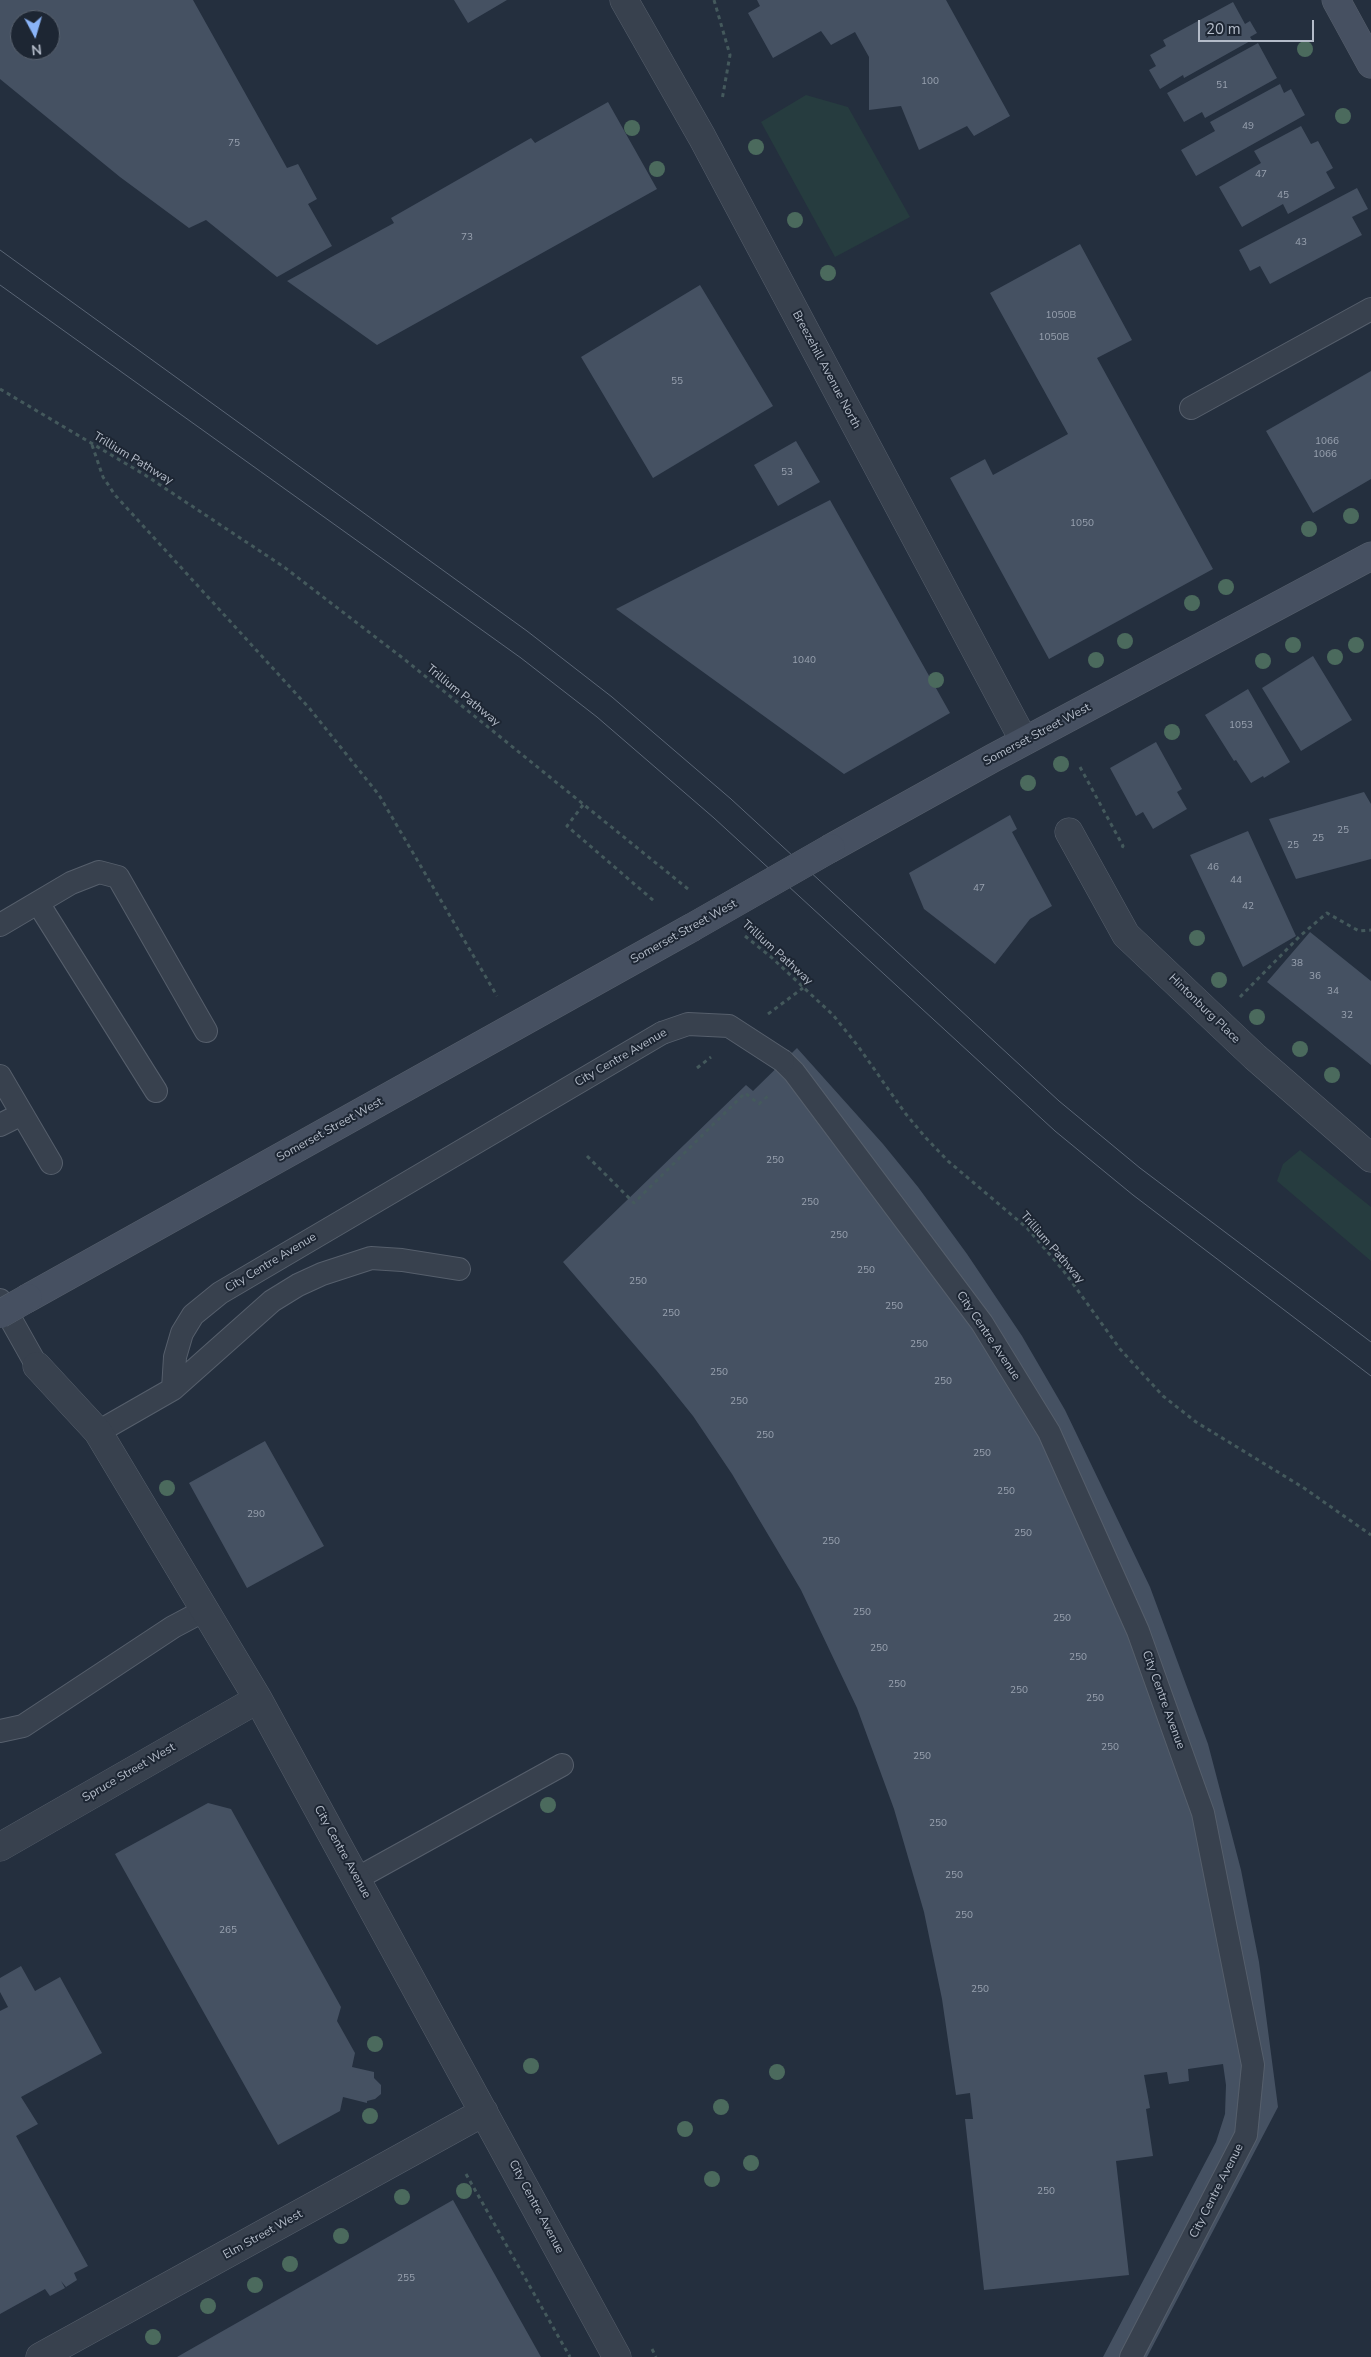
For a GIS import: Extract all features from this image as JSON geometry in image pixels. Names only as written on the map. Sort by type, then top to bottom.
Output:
[{"type":"main road","points":[[1336,0],[1371,64]]},
{"type":"main road","name":"Somerset Street West","points":[[0,1314],[1024,741],[1371,556]]},
{"type":"street","name":"Breezehill Avenue North","points":[[624,0],[702,138],[1024,741]]},
{"type":"street","name":"Hintonburg Place","points":[[1069,832],[1126,935],[1255,1058],[1371,1158]]},
{"type":"street","name":"City Centre Avenue","points":[[38,1366],[98,1432],[258,1699],[617,2357]]},
{"type":"street","name":"Spruce Street West","points":[[0,1847],[258,1699]]},
{"type":"street","name":"Elm Street West","points":[[40,2357],[484,2112]]},
{"type":"lane","points":[[1191,408],[1371,309]]},
{"type":"lane","points":[[0,925],[71,883],[99,872],[118,877],[206,1031]]},
{"type":"lane","points":[[38,903],[156,1091]]},
{"type":"lane","name":"City Centre Avenue","points":[[173,1389],[176,1357],[182,1333],[193,1316],[220,1293],[662,1032],[688,1024],[729,1026],[783,1062],[794,1072],[982,1323],[1049,1432],[1138,1631],[1203,1813],[1253,2065],[1246,2135],[1131,2357]]},
{"type":"lane","points":[[0,1076],[51,1162]]},
{"type":"lane","points":[[0,1125],[22,1114]]},
{"type":"lane","points":[[98,1432],[173,1389],[272,1301],[298,1285],[322,1274],[371,1258],[402,1260],[459,1269]]},
{"type":"lane","points":[[0,1300],[38,1366]]},
{"type":"lane","points":[[0,1731],[23,1726],[173,1627],[205,1610]]},
{"type":"lane","points":[[356,1879],[562,1765]]},
{"type":"path","points":[[714,0],[730,55],[721,104]]},
{"type":"path","name":"Trillium Pathway","points":[[0,389],[145,475],[284,567],[404,659],[689,890]]},
{"type":"path","points":[[92,444],[103,477],[115,495],[310,709],[380,795],[515,1027]]},
{"type":"path","points":[[1080,767],[1096,796]]},
{"type":"path","points":[[583,805],[567,826],[654,901]]},
{"type":"path","points":[[1217,1021],[1300,936],[1327,912],[1359,931],[1371,930]]},
{"type":"path","name":"Trillium Pathway","points":[[741,932],[772,957],[833,1015],[858,1046],[905,1113],[948,1161],[1027,1228],[1063,1270],[1120,1349],[1163,1396],[1196,1422],[1304,1488],[1371,1535]]},
{"type":"path","points":[[587,1156],[634,1203],[745,1094]]},
{"type":"path","points":[[466,2174],[570,2357]]},
{"type":"green space","points":[[806,95],[848,107],[910,217],[835,257],[761,122]]},
{"type":"green space","points":[[1300,1150],[1371,1207],[1371,1261],[1277,1181],[1283,1164]]},
{"type":"building","points":[[0,0],[193,0],[287,168],[298,164],[317,199],[308,204],[332,246],[277,277],[206,220],[189,228],[120,177],[0,79]]},
{"type":"building","points":[[454,0],[507,0],[468,23]]},
{"type":"building","points":[[757,0],[946,0],[1010,116],[974,136],[967,126],[919,150],[901,106],[869,110],[869,57],[855,32],[831,45],[821,31],[773,58],[748,13],[760,6]]},
{"type":"building","points":[[1233,2],[1245,24],[1250,21],[1257,33],[1250,37],[1252,40],[1184,78],[1183,75],[1160,89],[1149,70],[1156,66],[1150,55],[1166,46],[1163,40]]},
{"type":"building","points":[[1258,43],[1277,78],[1205,118],[1202,112],[1184,122],[1167,93]]},
{"type":"building","points":[[1280,84],[1284,93],[1291,89],[1305,115],[1196,176],[1181,150],[1215,131],[1210,122]]},
{"type":"building","points":[[608,102],[657,189],[377,345],[287,281],[394,223],[391,218],[531,138],[535,143]]},
{"type":"building","points":[[1301,126],[1311,144],[1318,141],[1333,168],[1326,172],[1335,188],[1288,214],[1283,204],[1242,227],[1219,187],[1261,163],[1254,151]]},
{"type":"building","points":[[1357,188],[1368,209],[1352,217],[1362,235],[1270,284],[1260,266],[1250,271],[1239,250]]},
{"type":"building","points":[[1080,244],[1132,340],[1097,358],[1213,569],[1049,659],[950,478],[985,459],[993,475],[1068,434],[990,293]]},
{"type":"building","points":[[700,285],[773,406],[653,478],[581,357]]},
{"type":"building","points":[[1371,371],[1371,479],[1313,513],[1266,431]]},
{"type":"building","points":[[796,441],[820,482],[778,506],[754,465]]},
{"type":"building","points":[[830,500],[950,713],[844,774],[616,609]]},
{"type":"building","points":[[1313,656],[1352,720],[1301,751],[1262,688]]},
{"type":"building","points":[[1248,689],[1290,762],[1264,778],[1263,776],[1251,783],[1236,760],[1234,761],[1205,715]]},
{"type":"building","points":[[1156,742],[1182,789],[1177,792],[1187,809],[1153,829],[1143,812],[1136,816],[1110,768]]},
{"type":"building","points":[[1364,792],[1371,804],[1371,859],[1296,879],[1269,819]]},
{"type":"building","points":[[1010,815],[1017,829],[1012,832],[1052,906],[1030,919],[995,964],[924,909],[909,873]]},
{"type":"building","points":[[1248,831],[1296,936],[1243,967],[1190,855]]},
{"type":"building","points":[[1310,932],[1371,981],[1371,1065],[1267,982]]},
{"type":"building","points":[[797,1048],[883,1144],[918,1187],[967,1254],[1022,1336],[1065,1410],[1150,1587],[1208,1744],[1241,1870],[1259,1962],[1278,2107],[1147,2357],[1103,2357],[1216,2142],[1225,2114],[1226,2085],[1223,2064],[1188,2069],[1189,2081],[1169,2084],[1167,2072],[1144,2075],[1150,2108],[1146,2109],[1153,2156],[1116,2161],[1129,2275],[984,2290],[965,2119],[973,2119],[970,2093],[956,2095],[942,1999],[924,1912],[894,1809],[857,1708],[801,1590],[732,1474],[693,1416],[563,1262],[746,1085],[753,1091]]},
{"type":"building","points":[[265,1441],[324,1546],[247,1588],[189,1483]]},
{"type":"building","points":[[208,1803],[231,1809],[341,2007],[337,2021],[355,2053],[352,2067],[374,2072],[374,2078],[381,2085],[381,2094],[375,2099],[367,2101],[367,2103],[343,2097],[340,2111],[278,2145],[115,1854]]},
{"type":"building","points":[[21,1966],[35,1991],[60,1977],[102,2053],[21,2097],[38,2124],[16,2136],[88,2266],[74,2273],[77,2280],[66,2287],[61,2281],[65,2288],[50,2296],[45,2289],[0,2314],[0,2011],[8,2007],[0,1992],[0,1978]]},
{"type":"building","points":[[453,2200],[541,2357],[177,2357]]},
{"type":"tram line","points":[[0,250],[527,631],[612,697],[731,799],[1059,1101],[1140,1168],[1371,1342]]},
{"type":"tram line","points":[[0,285],[521,658],[597,717],[714,818],[1055,1131],[1133,1195],[1371,1376]]}]
